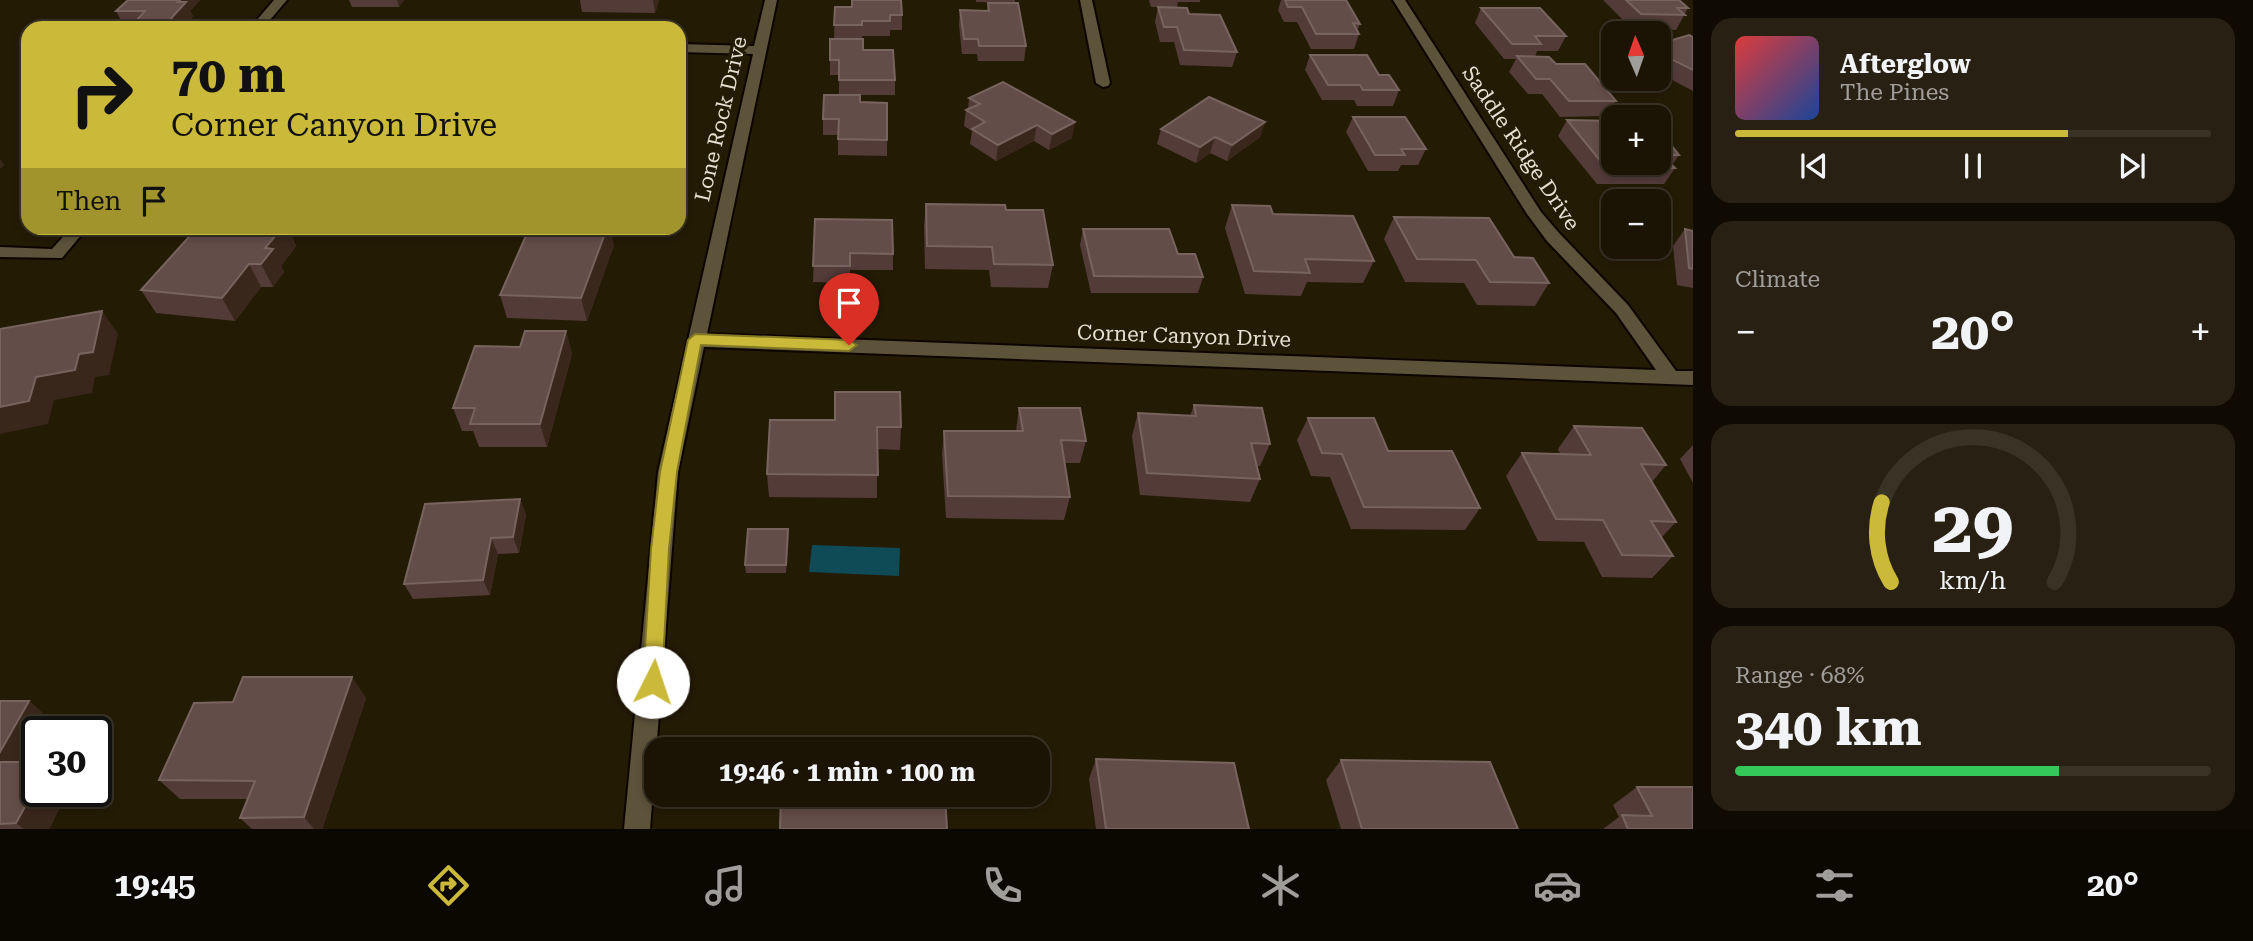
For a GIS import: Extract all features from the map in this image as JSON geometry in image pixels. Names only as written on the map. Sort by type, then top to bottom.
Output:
[{"type":"street","points":[[262,21],[281,0]]},
{"type":"street","name":"Lone Rock Drive","points":[[637,829],[649,730],[660,549],[668,472],[771,0]]},
{"type":"street","points":[[1086,0],[1103,83]]},
{"type":"street","name":"Saddle Ridge Drive","points":[[1398,0],[1535,214],[1553,237],[1622,309],[1671,377]]},
{"type":"street","points":[[686,48],[760,50]]},
{"type":"street","points":[[0,252],[56,254],[73,235]]},
{"type":"street","name":"Corner Canyon Drive","points":[[695,340],[1693,378]]},
{"type":"water","points":[[812,545],[900,548],[899,576],[809,572]]},
{"type":"building","points":[[128,0],[186,2],[169,21],[136,21],[145,11],[116,11]]},
{"type":"building","points":[[852,0],[901,0],[902,15],[890,15],[890,21],[834,25],[835,7],[852,7]]},
{"type":"building","points":[[1285,0],[1346,0],[1360,24],[1353,23],[1359,34],[1316,34],[1302,7],[1288,7]]},
{"type":"building","points":[[1626,0],[1679,0],[1688,8],[1677,8],[1685,15],[1641,14]]},
{"type":"building","points":[[988,3],[1018,3],[1026,46],[979,46],[978,39],[964,39],[960,10],[989,11]]},
{"type":"building","points":[[1158,7],[1187,8],[1189,14],[1220,15],[1237,52],[1184,50],[1177,27],[1164,27]]},
{"type":"building","points":[[1481,8],[1540,8],[1566,36],[1535,36],[1541,44],[1512,44]]},
{"type":"building","points":[[1689,35],[1693,37],[1693,70],[1671,59],[1671,40]]},
{"type":"building","points":[[830,39],[863,39],[863,50],[893,50],[895,80],[839,80],[839,60],[830,60]]},
{"type":"building","points":[[1310,55],[1367,55],[1379,75],[1389,75],[1399,90],[1363,90],[1360,85],[1328,85]]},
{"type":"building","points":[[1517,56],[1549,57],[1556,64],[1585,64],[1601,83],[1601,91],[1608,91],[1616,101],[1569,101],[1550,79],[1536,79]]},
{"type":"building","points":[[1003,82],[1075,122],[1052,134],[1037,125],[998,145],[972,129],[985,122],[966,110],[980,104],[969,98]]},
{"type":"building","points":[[824,95],[860,95],[860,102],[887,103],[887,140],[838,139],[839,119],[823,119]]},
{"type":"building","points":[[1209,97],[1265,122],[1232,145],[1215,137],[1200,147],[1161,129]]},
{"type":"building","points":[[1353,117],[1405,117],[1426,149],[1401,149],[1405,155],[1375,155]]},
{"type":"building","points":[[1567,120],[1601,121],[1601,162]]},
{"type":"building","points":[[1671,145],[1679,155],[1671,155]]},
{"type":"building","points":[[926,204],[1005,205],[1006,210],[1043,210],[1053,265],[994,264],[992,247],[927,246]]},
{"type":"building","points":[[1232,205],[1270,206],[1273,214],[1353,216],[1374,261],[1305,259],[1310,273],[1254,271]]},
{"type":"building","points":[[1394,217],[1489,218],[1514,257],[1533,258],[1549,283],[1490,282],[1476,260],[1417,259]]},
{"type":"building","points":[[815,219],[892,220],[893,254],[850,253],[850,266],[813,266]]},
{"type":"building","points":[[1083,229],[1169,229],[1178,254],[1195,254],[1203,277],[1094,276]]},
{"type":"building","points":[[1685,229],[1693,231],[1693,269],[1689,268]]},
{"type":"building","points":[[191,235],[276,235],[265,248],[273,249],[261,264],[249,264],[222,298],[141,290]]},
{"type":"building","points":[[526,235],[604,235],[581,298],[500,295]]},
{"type":"building","points":[[102,311],[93,352],[79,354],[75,370],[36,377],[29,401],[0,407],[0,329]]},
{"type":"building","points":[[525,331],[566,331],[540,424],[470,424],[475,408],[453,408],[475,346],[520,347]]},
{"type":"building","points":[[835,392],[900,392],[901,427],[877,427],[878,475],[767,474],[770,420],[835,420]]},
{"type":"building","points":[[1194,405],[1262,408],[1270,444],[1251,443],[1260,479],[1147,473],[1138,413],[1196,416]]},
{"type":"building","points":[[1019,408],[1080,408],[1086,441],[1061,440],[1070,497],[948,496],[944,431],[1023,431]]},
{"type":"building","points":[[1308,418],[1374,418],[1388,451],[1452,451],[1480,508],[1364,507],[1342,454],[1322,453]]},
{"type":"building","points":[[1574,426],[1642,428],[1666,465],[1641,464],[1676,522],[1651,521],[1673,556],[1622,555],[1603,520],[1556,519],[1522,453],[1591,455]]},
{"type":"building","points":[[520,499],[513,537],[491,538],[483,580],[404,584],[425,504]]},
{"type":"building","points":[[748,529],[788,529],[786,565],[745,565]]},
{"type":"building","points":[[243,677],[352,677],[304,817],[240,818],[255,781],[159,780],[194,703],[233,702]]},
{"type":"building","points":[[0,701],[29,701],[0,752]]},
{"type":"building","points":[[1096,759],[1234,763],[1249,829],[1106,829]]},
{"type":"building","points":[[1341,760],[1490,762],[1518,829],[1362,829]]},
{"type":"building","points":[[0,762],[21,762],[21,807],[25,807],[16,823],[0,824]]},
{"type":"building","points":[[1637,787],[1693,787],[1693,829],[1628,829],[1622,815],[1652,816]]},
{"type":"building","points":[[781,807],[946,807],[947,829],[780,829]]},
{"type":"route","points":[[653,682],[660,549],[668,472],[695,340],[849,345]]}]
